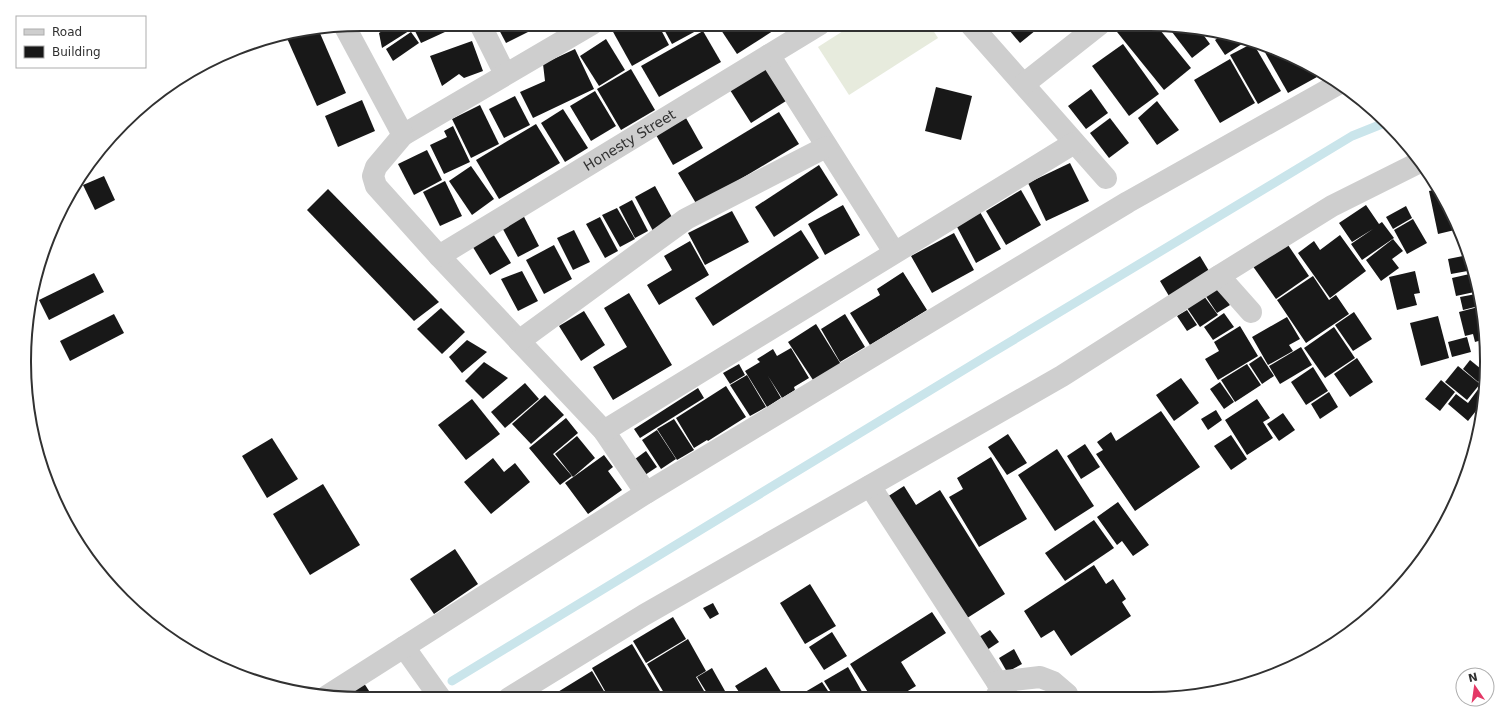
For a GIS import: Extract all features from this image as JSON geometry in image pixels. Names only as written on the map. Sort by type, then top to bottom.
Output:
[{"type":"street","points":[[484,31],[505,74]]},
{"type":"street","points":[[580,31],[403,135],[376,167],[373,176],[376,186],[439,256],[604,431],[646,493]]},
{"type":"street","name":"Honesty Street","points":[[439,256],[808,31]]},
{"type":"street","points":[[976,31],[1106,178]]},
{"type":"street","points":[[1024,84],[1091,31]]},
{"type":"street","points":[[348,32],[403,135]]},
{"type":"street","points":[[769,55],[894,252]]},
{"type":"street","points":[[336,691],[646,493],[1128,202],[1333,87]]},
{"type":"street","points":[[604,431],[1074,143]]},
{"type":"street","points":[[519,341],[686,219],[826,147]]},
{"type":"street","points":[[537,691],[644,616],[1062,376],[1332,206],[1415,164]]},
{"type":"street","points":[[1219,276],[1251,312]]},
{"type":"street","points":[[870,486],[997,689],[1040,676],[1054,682],[1066,692]]},
{"type":"street","points":[[404,647],[436,692]]},
{"type":"shaded area","points":[[843,31],[934,31],[938,38],[849,95],[818,47]]},
{"type":"building","points":[[382,31],[409,31],[382,48],[379,33]]},
{"type":"building","points":[[415,31],[447,31],[421,43]]},
{"type":"building","points":[[500,31],[530,31],[506,43]]},
{"type":"building","points":[[613,31],[662,31],[669,45],[632,66]]},
{"type":"building","points":[[665,31],[696,31],[672,44]]},
{"type":"building","points":[[703,31],[721,62],[659,97],[641,66]]},
{"type":"building","points":[[722,31],[773,31],[737,54]]},
{"type":"building","points":[[1010,31],[1035,31],[1020,43]]},
{"type":"building","points":[[1116,31],[1161,32],[1191,68],[1164,90]]},
{"type":"building","points":[[411,32],[419,43],[393,61],[386,49]]},
{"type":"building","points":[[1172,32],[1204,36],[1210,44],[1192,58]]},
{"type":"building","points":[[320,34],[346,93],[317,106],[287,39]]},
{"type":"building","points":[[1218,38],[1242,44],[1225,55],[1215,40]]},
{"type":"building","points":[[606,39],[625,70],[599,86],[580,56]]},
{"type":"building","points":[[472,41],[483,71],[464,78],[459,74],[442,86],[430,56]]},
{"type":"building","points":[[1123,44],[1159,94],[1129,116],[1092,66]]},
{"type":"building","points":[[1247,46],[1257,49],[1281,91],[1258,104],[1230,55]]},
{"type":"building","points":[[575,49],[594,89],[533,118],[520,92],[545,81],[543,64]]},
{"type":"building","points":[[1265,52],[1296,65],[1316,76],[1288,93]]},
{"type":"building","points":[[1230,59],[1255,103],[1220,123],[1194,80]]},
{"type":"building","points":[[766,68],[786,101],[751,123],[730,90]]},
{"type":"building","points":[[631,69],[655,110],[621,130],[597,89]]},
{"type":"building","points":[[936,87],[972,96],[961,140],[925,131]]},
{"type":"building","points":[[1091,89],[1108,113],[1086,129],[1068,106]]},
{"type":"building","points":[[595,91],[616,126],[591,141],[570,106]]},
{"type":"building","points":[[515,96],[530,125],[504,138],[489,109]]},
{"type":"building","points":[[362,100],[375,131],[338,147],[325,116]]},
{"type":"building","points":[[1157,101],[1179,130],[1157,145],[1138,118]]},
{"type":"building","points":[[480,105],[499,144],[471,158],[452,119]]},
{"type":"building","points":[[563,109],[588,148],[565,162],[541,123]]},
{"type":"building","points":[[779,112],[799,144],[697,205],[678,173]]},
{"type":"building","points":[[686,118],[703,148],[673,165],[656,135]]},
{"type":"building","points":[[1110,118],[1129,143],[1109,158],[1090,133]]},
{"type":"building","points":[[536,124],[560,163],[499,199],[476,160]]},
{"type":"building","points":[[453,126],[470,162],[444,174],[430,145],[447,137],[444,131]]},
{"type":"building","points":[[427,150],[442,180],[414,195],[398,164]]},
{"type":"building","points":[[1070,163],[1089,201],[1046,221],[1028,183]]},
{"type":"building","points":[[819,165],[838,195],[774,237],[755,207]]},
{"type":"building","points":[[471,166],[494,199],[472,215],[449,181]]},
{"type":"building","points":[[104,176],[115,200],[95,210],[83,185]]},
{"type":"building","points":[[445,181],[462,216],[440,226],[423,192]]},
{"type":"building","points":[[655,186],[673,219],[653,231],[635,197]]},
{"type":"building","points":[[328,189],[439,302],[414,321],[307,210]]},
{"type":"building","points":[[1021,190],[1041,225],[1006,245],[986,211]]},
{"type":"building","points":[[1432,190],[1436,196],[1453,230],[1438,234],[1429,191]]},
{"type":"building","points":[[632,200],[648,231],[635,238],[619,207]]},
{"type":"building","points":[[843,205],[860,235],[825,255],[808,224]]},
{"type":"building","points":[[1366,205],[1379,224],[1382,222],[1394,238],[1362,260],[1351,244],[1373,229],[1352,242],[1339,223]]},
{"type":"building","points":[[1406,206],[1412,218],[1393,229],[1386,217]]},
{"type":"building","points":[[617,208],[635,239],[620,247],[602,215]]},
{"type":"building","points":[[520,209],[539,246],[518,257],[498,220]]},
{"type":"building","points":[[732,211],[749,242],[705,265],[688,233]]},
{"type":"building","points":[[980,212],[1001,249],[976,263],[956,225]]},
{"type":"building","points":[[600,217],[618,251],[605,258],[586,224]]},
{"type":"building","points":[[1413,219],[1427,243],[1407,254],[1394,230]]},
{"type":"building","points":[[574,230],[590,262],[573,270],[557,238]]},
{"type":"building","points":[[801,230],[819,258],[713,326],[695,298]]},
{"type":"building","points":[[492,232],[511,263],[490,275],[471,244]]},
{"type":"building","points":[[954,233],[974,270],[932,293],[911,256]]},
{"type":"building","points":[[1340,235],[1366,271],[1330,298],[1298,253],[1314,241],[1320,250]]},
{"type":"building","points":[[1393,239],[1403,251],[1392,259],[1399,268],[1381,281],[1366,260]]},
{"type":"building","points":[[690,241],[709,275],[659,305],[647,285],[672,270],[664,256]]},
{"type":"building","points":[[1286,242],[1309,276],[1276,299],[1252,265]]},
{"type":"building","points":[[554,245],[572,279],[544,294],[526,260]]},
{"type":"building","points":[[1200,256],[1209,271],[1169,296],[1160,281]]},
{"type":"building","points":[[1462,256],[1467,271],[1451,274],[1448,259]]},
{"type":"building","points":[[522,271],[538,301],[518,311],[501,279]]},
{"type":"building","points":[[1415,271],[1420,293],[1414,294],[1417,305],[1397,310],[1389,277]]},
{"type":"building","points":[[903,272],[927,310],[870,345],[850,313],[880,295],[877,289]]},
{"type":"building","points":[[94,273],[104,292],[49,320],[39,300]]},
{"type":"building","points":[[1468,274],[1473,292],[1456,296],[1452,278]]},
{"type":"building","points":[[1313,276],[1329,300],[1336,295],[1349,314],[1306,343],[1277,300]]},
{"type":"building","points":[[1219,287],[1230,305],[1217,313],[1205,295]]},
{"type":"building","points":[[629,293],[672,365],[613,400],[593,367],[627,347],[604,308]]},
{"type":"building","points":[[1473,294],[1475,307],[1463,310],[1460,297]]},
{"type":"building","points":[[1204,296],[1218,315],[1200,327],[1187,308]]},
{"type":"building","points":[[441,308],[465,332],[442,354],[417,329]]},
{"type":"building","points":[[1476,308],[1479,341],[1475,342],[1473,334],[1465,336],[1459,312]]},
{"type":"building","points":[[1187,310],[1197,325],[1187,331],[1177,316]]},
{"type":"building","points":[[584,311],[605,345],[581,361],[559,326]]},
{"type":"building","points":[[1354,312],[1372,339],[1353,351],[1335,325]]},
{"type":"building","points":[[1224,313],[1234,327],[1213,340],[1204,327]]},
{"type":"building","points":[[114,314],[124,333],[70,361],[60,341]]},
{"type":"building","points":[[845,314],[865,347],[840,362],[821,329]]},
{"type":"building","points":[[1438,316],[1449,358],[1421,366],[1410,323]]},
{"type":"building","points":[[1287,317],[1300,339],[1289,345],[1293,351],[1268,365],[1252,337]]},
{"type":"building","points":[[816,324],[842,366],[815,383],[788,342]]},
{"type":"building","points":[[1240,326],[1258,356],[1218,380],[1205,359],[1219,351],[1214,342]]},
{"type":"building","points":[[1334,327],[1355,358],[1325,378],[1304,348]]},
{"type":"building","points":[[1467,337],[1471,352],[1452,357],[1448,342]]},
{"type":"building","points":[[467,340],[487,352],[462,373],[449,357]]},
{"type":"building","points":[[1301,347],[1312,365],[1280,384],[1269,366]]},
{"type":"building","points":[[791,348],[809,378],[794,387],[795,390],[782,398],[768,376],[781,398],[767,407],[745,371],[760,362],[757,359],[773,349],[777,356]]},
{"type":"building","points":[[1261,356],[1274,376],[1262,384],[1249,364]]},
{"type":"building","points":[[1357,358],[1373,382],[1350,397],[1334,374]]},
{"type":"building","points":[[1470,360],[1480,368],[1479,381],[1478,382],[1463,369]]},
{"type":"building","points":[[484,362],[508,378],[483,399],[465,381]]},
{"type":"building","points":[[739,364],[745,375],[730,384],[723,373]]},
{"type":"building","points":[[1247,364],[1261,385],[1235,402],[1221,380]]},
{"type":"building","points":[[1458,366],[1479,383],[1467,400],[1445,382]]},
{"type":"building","points":[[1313,367],[1328,391],[1306,405],[1291,382]]},
{"type":"building","points":[[747,375],[766,407],[750,416],[730,385]]},
{"type":"building","points":[[1181,378],[1199,403],[1174,421],[1156,395]]},
{"type":"building","points":[[1441,380],[1455,392],[1440,411],[1425,399]]},
{"type":"building","points":[[1220,382],[1234,402],[1224,409],[1210,389]]},
{"type":"building","points":[[525,383],[539,399],[505,428],[491,412]]},
{"type":"building","points":[[726,386],[746,417],[694,448],[676,418]]},
{"type":"building","points":[[698,388],[704,398],[640,438],[634,429]]},
{"type":"building","points":[[1478,389],[1476,411],[1468,421],[1448,404],[1456,394],[1468,403]]},
{"type":"building","points":[[1329,392],[1338,407],[1320,419],[1311,404]]},
{"type":"building","points":[[545,395],[564,415],[531,444],[512,424]]},
{"type":"building","points":[[472,399],[500,434],[466,460],[438,425]]},
{"type":"building","points":[[1257,399],[1270,418],[1263,422],[1273,438],[1247,455],[1225,420]]},
{"type":"building","points":[[1216,410],[1222,420],[1208,430],[1201,419]]},
{"type":"building","points":[[1161,411],[1200,467],[1135,511],[1096,454],[1103,450],[1097,442],[1111,432],[1116,441]]},
{"type":"building","points":[[1283,413],[1295,430],[1279,441],[1267,424]]},
{"type":"building","points":[[566,418],[578,433],[553,454],[572,476],[560,485],[529,448]]},
{"type":"building","points":[[674,419],[694,450],[677,460],[657,429]]},
{"type":"building","points":[[657,430],[676,459],[661,469],[642,440]]},
{"type":"building","points":[[1008,434],[1027,463],[1007,475],[988,447]]},
{"type":"building","points":[[1231,435],[1247,459],[1231,470],[1214,446]]},
{"type":"building","points":[[577,436],[595,458],[573,477],[555,454]]},
{"type":"building","points":[[272,438],[298,479],[267,498],[242,456]]},
{"type":"building","points":[[1085,444],[1100,467],[1081,479],[1067,456]]},
{"type":"building","points":[[1057,449],[1094,506],[1055,531],[1018,475]]},
{"type":"building","points":[[646,451],[657,467],[642,477],[631,462]]},
{"type":"building","points":[[604,455],[613,467],[608,471],[622,490],[588,514],[565,483]]},
{"type":"building","points":[[991,457],[1027,519],[979,547],[949,497],[963,489],[957,478]]},
{"type":"building","points":[[493,458],[504,472],[515,463],[530,482],[491,514],[464,482]]},
{"type":"building","points":[[323,484],[360,545],[310,575],[273,514]]},
{"type":"building","points":[[904,486],[916,505],[940,490],[1005,594],[964,620],[887,497]]},
{"type":"building","points":[[1118,502],[1149,545],[1133,556],[1122,541],[1117,545],[1097,517]]},
{"type":"building","points":[[1094,520],[1114,548],[1065,581],[1045,553]]},
{"type":"building","points":[[455,549],[478,584],[434,614],[410,579]]},
{"type":"building","points":[[1094,565],[1106,584],[1113,579],[1126,599],[1122,602],[1131,616],[1071,656],[1054,630],[1041,638],[1024,611]]},
{"type":"building","points":[[810,584],[836,626],[805,644],[780,603]]},
{"type":"building","points":[[713,603],[719,614],[710,619],[703,608]]},
{"type":"building","points":[[932,612],[946,633],[901,662],[916,686],[906,692],[868,692],[850,664]]},
{"type":"building","points":[[673,617],[686,639],[646,663],[633,641]]},
{"type":"building","points":[[990,630],[999,642],[987,650],[979,637]]},
{"type":"building","points":[[832,632],[847,656],[824,670],[809,647]]},
{"type":"building","points":[[688,639],[706,671],[696,677],[705,692],[663,692],[647,664]]},
{"type":"building","points":[[632,644],[660,692],[606,692],[592,668]]},
{"type":"building","points":[[1014,649],[1022,664],[1007,672],[999,658]]},
{"type":"building","points":[[766,667],[781,692],[739,692],[735,686]]},
{"type":"building","points":[[848,667],[862,692],[831,692],[824,681]]},
{"type":"building","points":[[712,668],[725,691],[706,692],[697,677]]},
{"type":"building","points":[[592,671],[604,692],[558,692]]},
{"type":"building","points":[[360,677],[370,692],[362,692],[338,691]]},
{"type":"building","points":[[822,682],[829,692],[805,692]]},
{"type":"waterway","points":[[452,681],[1352,136],[1380,125]]}]
